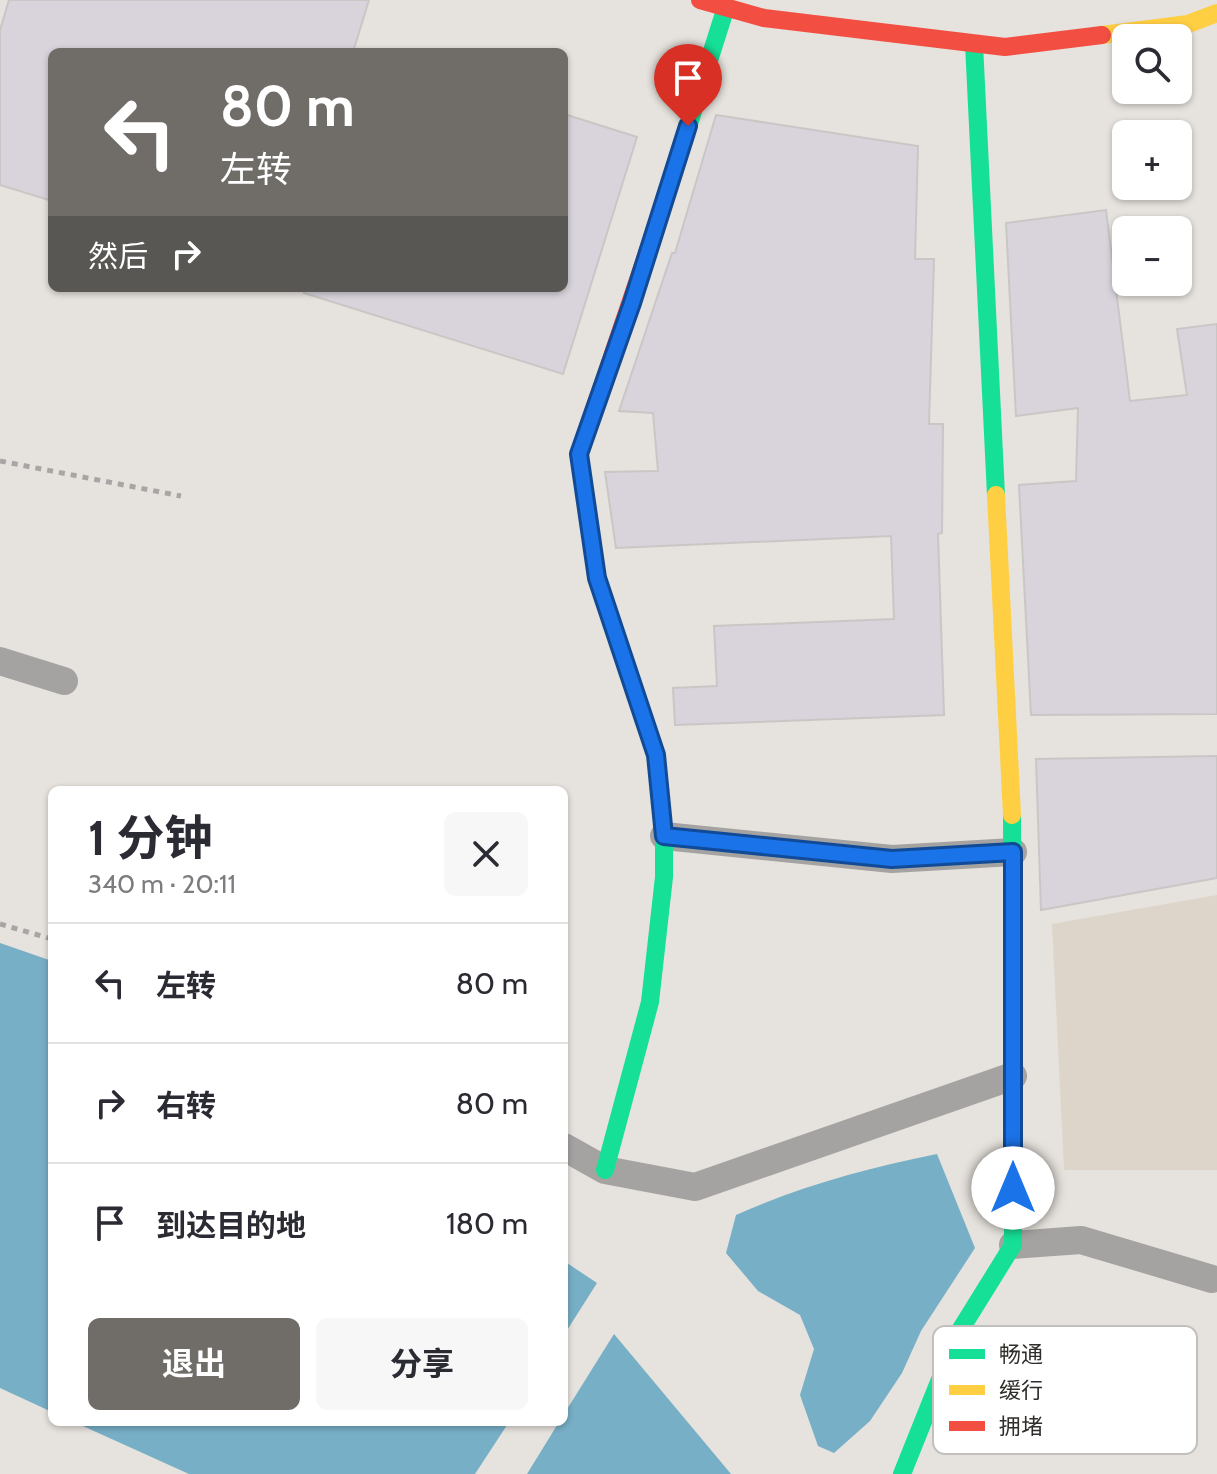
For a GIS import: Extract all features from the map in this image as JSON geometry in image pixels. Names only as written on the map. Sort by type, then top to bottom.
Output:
[{"type":"street","points":[[700,0],[764,18],[974,44],[1020,45],[1188,24],[1217,13]]},
{"type":"street","points":[[605,1170],[650,1002],[664,877],[664,836],[656,755],[597,578],[579,454],[632,303],[726,7]]},
{"type":"street","points":[[963,1326],[1013,1245],[1013,852],[974,44]]},
{"type":"street","points":[[0,661],[64,681]]},
{"type":"street","points":[[664,836],[892,859],[1013,852]]},
{"type":"street","points":[[568,1149],[605,1170],[695,1187],[1013,1076]]},
{"type":"street","points":[[1013,1245],[1081,1240],[1212,1279]]},
{"type":"street","points":[[902,1474],[933,1397]]},
{"type":"path","points":[[0,461],[181,496]]},
{"type":"path","points":[[0,924],[48,938]]},
{"type":"shaded area","points":[[1217,895],[1217,1170],[1064,1170],[1052,924]]},
{"type":"water","points":[[0,943],[48,960],[48,1410],[0,1388]]},
{"type":"water","points":[[937,1154],[975,1248],[921,1331],[902,1373],[870,1421],[834,1453],[818,1446],[800,1395],[814,1349],[800,1315],[758,1291],[726,1253],[736,1215],[835,1179]]},
{"type":"water","points":[[568,1264],[597,1283],[568,1329]]},
{"type":"water","points":[[614,1334],[731,1474],[527,1474],[557,1426],[568,1426],[568,1408]]},
{"type":"water","points":[[83,1426],[506,1426],[475,1474],[189,1474]]},
{"type":"building","points":[[9,0],[369,0],[354,48],[48,48],[48,200],[0,185],[0,30]]},
{"type":"building","points":[[568,115],[637,137],[563,374],[304,293],[568,292]]},
{"type":"building","points":[[716,115],[918,146],[915,259],[934,259],[929,424],[943,424],[942,533],[938,534],[944,715],[675,725],[673,688],[717,686],[714,626],[894,619],[891,536],[616,548],[605,472],[658,471],[653,413],[619,411],[672,253],[675,253]]},
{"type":"building","points":[[1106,210],[1112,258],[1112,296],[1117,296],[1130,401],[1187,395],[1177,329],[1217,324],[1217,714],[1031,715],[1019,485],[1076,481],[1078,408],[1016,416],[1006,223]]},
{"type":"building","points":[[1217,756],[1217,878],[1041,910],[1036,759]]},
{"type":"traffic: fast","points":[[661,212],[726,7]]},
{"type":"traffic: fast","points":[[974,44],[996,495]]},
{"type":"traffic: fast","points":[[584,488],[597,578],[656,755],[664,836],[664,877],[650,1002],[605,1170]]},
{"type":"traffic: fast","points":[[963,1326],[1013,1245],[1012,815]]},
{"type":"traffic: fast","points":[[902,1474],[933,1397]]},
{"type":"traffic: slow","points":[[1102,35],[1188,24],[1217,13]]},
{"type":"traffic: slow","points":[[996,495],[1012,815]]},
{"type":"traffic: jam","points":[[700,0],[764,18],[1005,47],[1102,35]]},
{"type":"traffic: jam","points":[[584,488],[579,454],[661,212]]},
{"type":"route","points":[[688,126],[632,303],[579,454],[597,578],[656,755],[664,836],[892,859],[1013,852],[1013,1188]]}]
